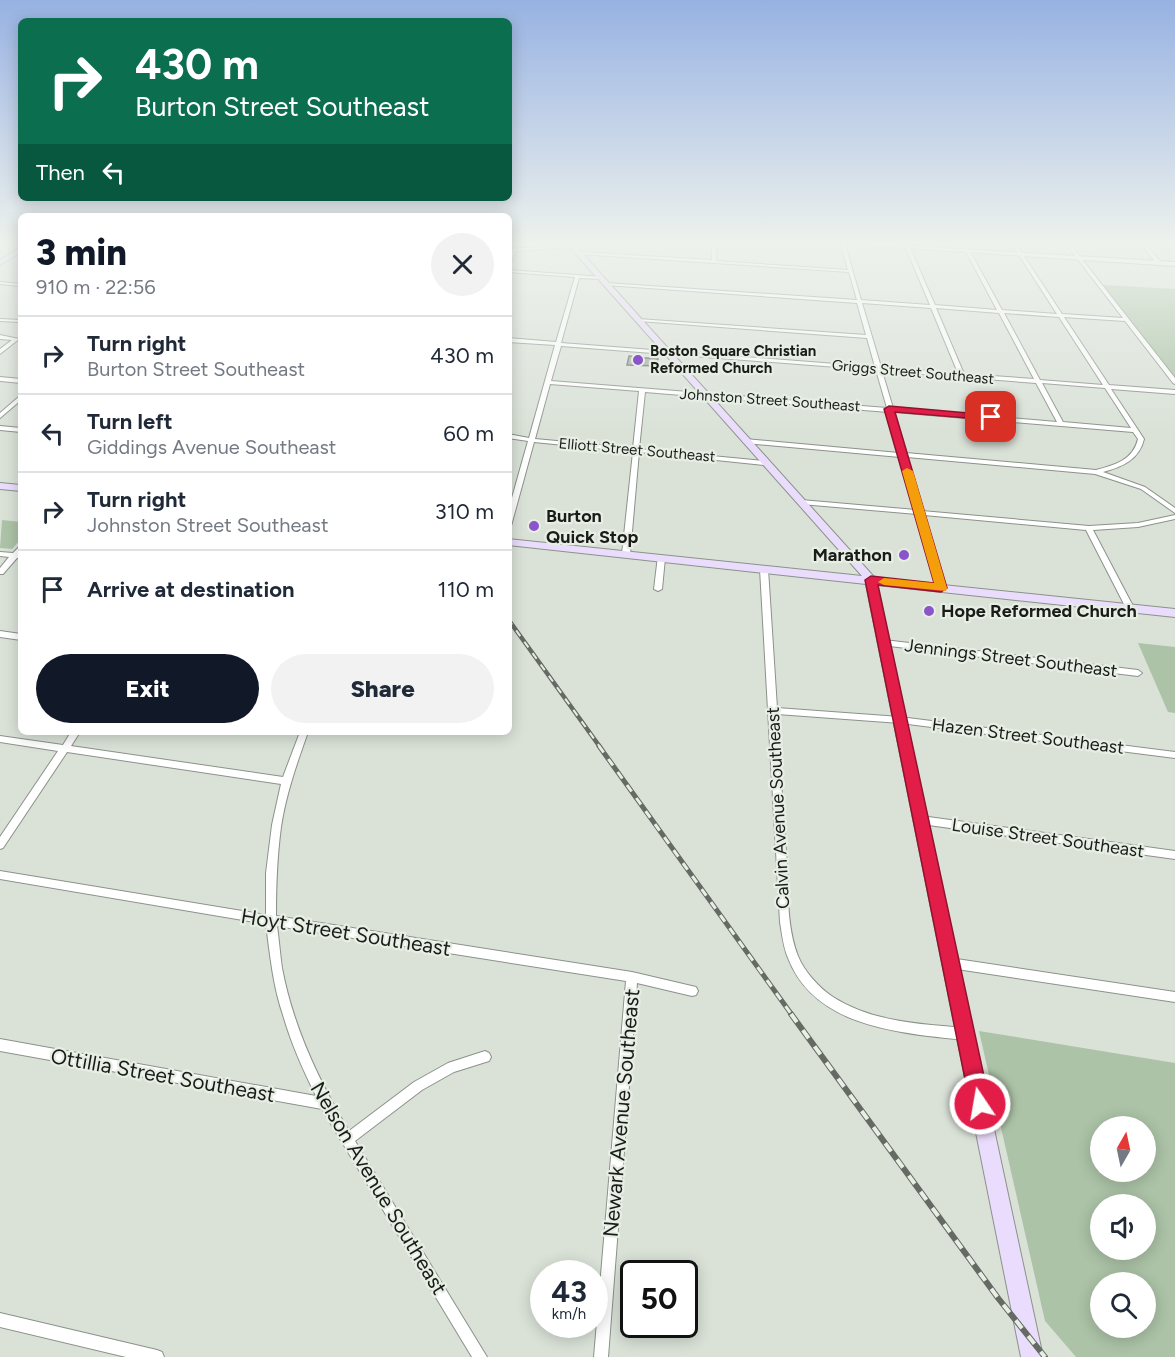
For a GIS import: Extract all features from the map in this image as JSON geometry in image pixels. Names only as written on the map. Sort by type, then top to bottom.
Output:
[{"type":"main road","points":[[627,307],[871,580],[1032,1357]]},
{"type":"main road","points":[[0,486],[18,489]]},
{"type":"main road","points":[[512,542],[1175,613]]},
{"type":"street","points":[[512,511],[568,307]]},
{"type":"street","points":[[861,307],[941,588]]},
{"type":"street","points":[[934,307],[962,376]]},
{"type":"street","points":[[951,307],[1127,320]]},
{"type":"street","points":[[998,307],[1061,424]]},
{"type":"street","points":[[1054,307],[1141,439],[1140,447],[1131,459],[1096,472]]},
{"type":"street","points":[[1117,307],[1175,382]]},
{"type":"street","points":[[0,320],[18,321]]},
{"type":"street","points":[[638,320],[870,337]]},
{"type":"street","points":[[0,337],[16,339],[0,352]]},
{"type":"street","name":"Griggs Street Southeast","points":[[512,340],[1175,392]]},
{"type":"street","points":[[0,379],[18,381]]},
{"type":"street","name":"Johnston Street Southeast","points":[[547,382],[1136,430]]},
{"type":"street","points":[[626,554],[642,390]]},
{"type":"street","points":[[0,416],[18,400]]},
{"type":"street","points":[[0,428],[18,430]]},
{"type":"street","name":"Elliott Street Southeast","points":[[512,437],[765,463]]},
{"type":"street","points":[[745,441],[1096,472],[1143,488],[1175,511]]},
{"type":"street","points":[[801,502],[1089,528],[1138,525],[1175,517]]},
{"type":"street","points":[[1089,528],[1130,608]]},
{"type":"street","points":[[0,554],[18,556]]},
{"type":"street","points":[[0,572],[18,556]]},
{"type":"street","points":[[658,589],[662,558]]},
{"type":"street","name":"Calvin Avenue Southeast","points":[[764,569],[783,889],[789,942],[795,962],[821,994],[856,1016],[879,1023],[965,1034]]},
{"type":"street","points":[[0,634],[18,637]]},
{"type":"street","name":"Jennings Street Southeast","points":[[884,643],[1138,673]]},
{"type":"street","name":"Hazen Street Southeast","points":[[773,711],[900,720],[1175,755]]},
{"type":"street","points":[[0,845],[74,735]]},
{"type":"street","name":"Nelson Avenue Southeast","points":[[302,735],[285,781],[274,833],[269,920],[290,1017],[326,1104],[480,1357]]},
{"type":"street","points":[[0,739],[285,781]]},
{"type":"street","name":"Louise Street Southeast","points":[[921,820],[1175,855]]},
{"type":"street","name":"Hoyt Street Southeast","points":[[0,874],[269,920],[632,977],[692,991]]},
{"type":"street","points":[[950,963],[1175,997]]},
{"type":"street","name":"Newark Avenue Southeast","points":[[601,1357],[632,977]]},
{"type":"street","name":"Ottillia Street Southeast","points":[[0,1045],[326,1104]]},
{"type":"street","points":[[348,1139],[418,1086],[452,1067],[485,1058]]},
{"type":"street","points":[[0,1320],[156,1357]]},
{"type":"green space","points":[[1118,307],[1175,307],[1175,377]]},
{"type":"green space","points":[[2,520],[18,522],[18,542],[12,549],[0,548]]},
{"type":"green space","points":[[1138,643],[1175,647],[1175,713],[1168,712]]},
{"type":"green space","points":[[979,1031],[1175,1063],[1175,1357],[1076,1357],[1045,1321]]},
{"type":"building","name":"Boston Square Christian Reformed Church","points":[[629,356],[658,359],[656,366],[627,365]]},
{"type":"railway","points":[[512,625],[600,747]]},
{"type":"railway","points":[[599,746],[792,1015]]},
{"type":"railway","points":[[791,1014],[998,1298],[1045,1357]]},
{"type":"slow traffic","points":[[884,582],[941,588],[907,471]]},
{"type":"place","name":"Boston Square Christian Reformed Church","points":[[638,360]]},
{"type":"place","name":"Burton Quick Stop","points":[[534,526]]},
{"type":"place","name":"Marathon","points":[[904,555]]},
{"type":"place","name":"Hope Reformed Church","points":[[929,611]]},
{"type":"route","points":[[980,1104],[871,580],[941,588],[889,409],[991,417]]}]
